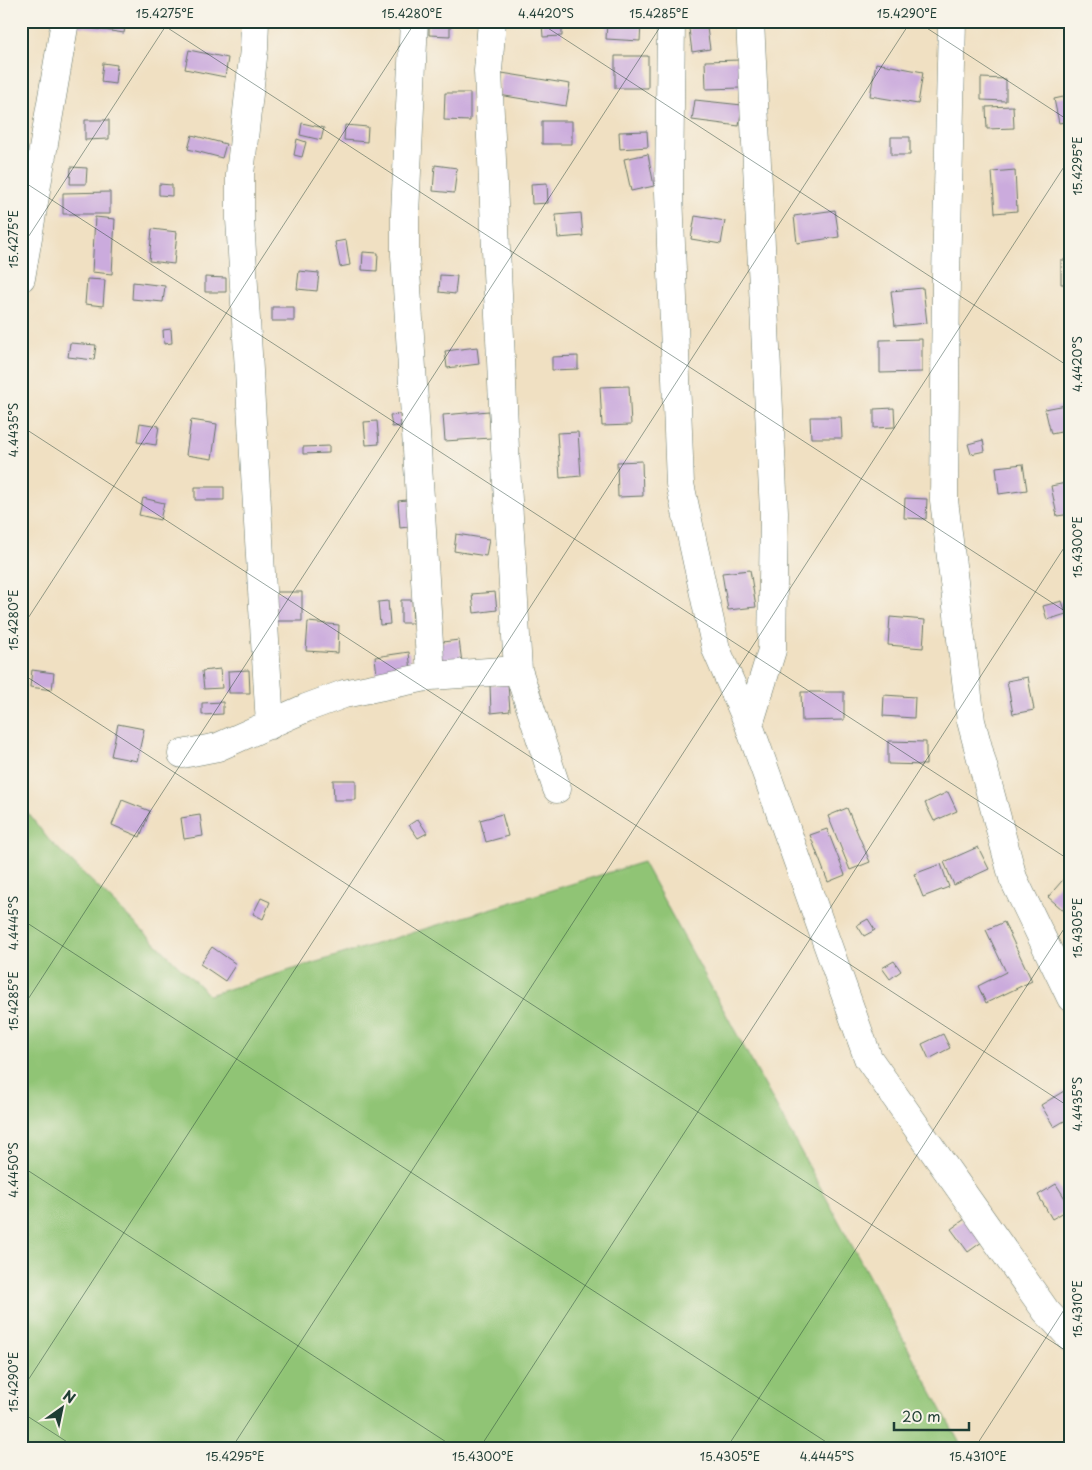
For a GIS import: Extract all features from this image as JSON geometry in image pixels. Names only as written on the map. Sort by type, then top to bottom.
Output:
[{"type":"street","points":[[21,278],[65,21]]},
{"type":"street","points":[[255,21],[254,49],[241,165],[240,219],[270,725]]},
{"type":"street","points":[[414,21],[405,214],[405,255],[431,676]]},
{"type":"street","points":[[492,21],[488,81],[504,449],[518,670],[557,789]]},
{"type":"street","points":[[671,21],[669,192],[680,484],[716,649],[748,725],[868,1058],[1046,1311],[1071,1338]]},
{"type":"street","points":[[748,725],[772,650],[774,512],[750,21]]},
{"type":"street","points":[[952,21],[946,286],[944,500],[947,529],[971,721],[1013,878],[1071,998]]},
{"type":"street","points":[[182,754],[218,747],[306,708],[344,694],[431,676],[518,670]]},
{"type":"green space","points":[[21,804],[48,839],[209,995],[643,862],[963,1449],[21,1449]]},
{"type":"building","points":[[78,21],[126,21],[124,33],[77,26]]},
{"type":"building","points":[[429,21],[450,21],[450,36],[429,35]]},
{"type":"building","points":[[688,21],[706,21],[710,49],[692,52]]},
{"type":"building","points":[[562,22],[562,36],[543,37],[542,23]]},
{"type":"building","points":[[607,22],[641,24],[640,41],[606,39]]},
{"type":"building","points":[[189,50],[228,58],[225,77],[185,69]]},
{"type":"building","points":[[615,56],[648,56],[648,88],[615,88]]},
{"type":"building","points":[[740,60],[741,88],[706,89],[705,61]]},
{"type":"building","points":[[103,63],[117,65],[115,84],[101,82]]},
{"type":"building","points":[[876,63],[923,72],[918,104],[870,96]]},
{"type":"building","points":[[502,73],[570,84],[566,106],[499,95]]},
{"type":"building","points":[[981,78],[1006,79],[1006,101],[981,100]]},
{"type":"building","points":[[445,93],[470,93],[470,121],[444,120]]},
{"type":"building","points":[[1068,96],[1071,121],[1059,123],[1054,99]]},
{"type":"building","points":[[695,100],[742,105],[739,126],[692,120]]},
{"type":"building","points":[[1013,106],[1014,128],[987,129],[986,107]]},
{"type":"building","points":[[85,120],[109,120],[109,139],[85,140]]},
{"type":"building","points":[[542,121],[572,121],[572,144],[542,144]]},
{"type":"building","points":[[302,123],[324,128],[321,140],[300,135]]},
{"type":"building","points":[[345,125],[368,127],[367,142],[344,140]]},
{"type":"building","points":[[647,131],[648,147],[620,149],[619,132]]},
{"type":"building","points":[[192,135],[226,144],[222,158],[188,149]]},
{"type":"building","points":[[891,137],[910,137],[910,155],[891,155]]},
{"type":"building","points":[[297,139],[306,142],[302,157],[294,155]]},
{"type":"building","points":[[648,154],[654,186],[631,191],[624,159]]},
{"type":"building","points":[[435,165],[457,168],[454,193],[433,191]]},
{"type":"building","points":[[71,167],[87,168],[86,184],[70,184]]},
{"type":"building","points":[[1015,170],[1017,211],[995,213],[992,172]]},
{"type":"building","points":[[547,183],[548,203],[532,204],[531,184]]},
{"type":"building","points":[[159,184],[172,185],[172,196],[159,195]]},
{"type":"building","points":[[110,192],[110,214],[63,214],[63,193]]},
{"type":"building","points":[[835,210],[839,237],[797,243],[794,216]]},
{"type":"building","points":[[581,213],[583,236],[558,238],[556,215]]},
{"type":"building","points":[[695,216],[725,221],[721,244],[691,239]]},
{"type":"building","points":[[95,217],[115,219],[112,274],[92,272]]},
{"type":"building","points":[[152,229],[177,232],[174,264],[149,261]]},
{"type":"building","points":[[346,240],[350,265],[340,267],[335,242]]},
{"type":"building","points":[[363,252],[378,253],[377,271],[362,270]]},
{"type":"building","points":[[1061,260],[1071,260],[1071,284],[1061,284]]},
{"type":"building","points":[[299,271],[319,273],[317,291],[297,289]]},
{"type":"building","points":[[440,275],[457,276],[455,294],[439,292]]},
{"type":"building","points":[[205,277],[226,278],[226,292],[205,292]]},
{"type":"building","points":[[87,279],[105,280],[103,306],[85,304]]},
{"type":"building","points":[[133,282],[165,286],[163,302],[132,299]]},
{"type":"building","points":[[923,288],[927,323],[895,326],[891,291]]},
{"type":"building","points":[[272,307],[294,307],[294,321],[272,321]]},
{"type":"building","points":[[171,329],[172,343],[164,344],[163,330]]},
{"type":"building","points":[[922,339],[922,372],[880,373],[880,340]]},
{"type":"building","points":[[70,343],[96,345],[94,360],[68,357]]},
{"type":"building","points":[[477,347],[479,364],[447,368],[445,351]]},
{"type":"building","points":[[578,356],[578,369],[552,370],[552,357]]},
{"type":"building","points":[[629,386],[631,425],[602,426],[600,387]]},
{"type":"building","points":[[1071,404],[1071,430],[1051,434],[1045,409]]},
{"type":"building","points":[[894,408],[895,427],[874,428],[874,409]]},
{"type":"building","points":[[489,411],[491,438],[445,441],[443,415]]},
{"type":"building","points":[[400,414],[401,426],[392,427],[390,415]]},
{"type":"building","points":[[810,417],[841,417],[842,438],[811,438]]},
{"type":"building","points":[[191,420],[217,424],[212,459],[186,455]]},
{"type":"building","points":[[377,421],[379,444],[366,445],[364,422]]},
{"type":"building","points":[[140,423],[159,426],[156,445],[137,442]]},
{"type":"building","points":[[578,432],[581,476],[560,478],[557,433]]},
{"type":"building","points":[[983,440],[985,451],[971,454],[968,444]]},
{"type":"building","points":[[329,446],[329,453],[303,454],[303,447]]},
{"type":"building","points":[[642,461],[643,496],[618,497],[617,462]]},
{"type":"building","points":[[1023,464],[1027,490],[999,494],[996,467]]},
{"type":"building","points":[[1071,482],[1071,514],[1057,516],[1051,486]]},
{"type":"building","points":[[195,487],[224,487],[224,500],[195,500]]},
{"type":"building","points":[[143,498],[164,503],[160,520],[139,515]]},
{"type":"building","points":[[905,498],[927,499],[926,519],[904,518]]},
{"type":"building","points":[[414,499],[416,526],[400,528],[398,501]]},
{"type":"building","points":[[456,534],[489,539],[486,556],[454,551]]},
{"type":"building","points":[[750,570],[756,607],[728,610],[722,573]]},
{"type":"building","points":[[275,592],[302,592],[302,621],[275,621]]},
{"type":"building","points":[[495,592],[497,610],[474,613],[472,594]]},
{"type":"building","points":[[401,600],[412,600],[413,623],[401,623]]},
{"type":"building","points":[[388,601],[390,624],[380,625],[378,602]]},
{"type":"building","points":[[1062,601],[1066,614],[1047,620],[1043,606]]},
{"type":"building","points":[[890,617],[925,620],[923,648],[888,645]]},
{"type":"building","points":[[308,622],[339,625],[338,653],[306,651]]},
{"type":"building","points":[[459,640],[462,663],[437,666],[434,643]]},
{"type":"building","points":[[409,652],[411,672],[377,676],[375,657]]},
{"type":"building","points":[[220,669],[222,688],[204,689],[202,671]]},
{"type":"building","points":[[32,670],[54,673],[52,690],[30,687]]},
{"type":"building","points":[[249,670],[250,693],[229,693],[228,671]]},
{"type":"building","points":[[1028,677],[1034,710],[1013,714],[1007,681]]},
{"type":"building","points":[[508,684],[510,711],[491,713],[490,685]]},
{"type":"building","points":[[801,692],[844,692],[844,720],[802,721]]},
{"type":"building","points":[[884,695],[915,697],[914,718],[883,716]]},
{"type":"building","points":[[223,702],[223,714],[202,715],[202,703]]},
{"type":"building","points":[[118,724],[144,729],[137,761],[111,756]]},
{"type":"building","points":[[888,741],[926,742],[926,765],[888,764]]},
{"type":"building","points":[[333,780],[356,780],[356,800],[334,800]]},
{"type":"building","points":[[948,792],[957,811],[934,821],[925,803]]},
{"type":"building","points":[[122,800],[150,811],[140,837],[112,825]]},
{"type":"building","points":[[847,808],[870,862],[850,870],[828,816]]},
{"type":"building","points":[[502,814],[508,836],[486,842],[480,820]]},
{"type":"building","points":[[200,815],[203,836],[184,839],[181,818]]},
{"type":"building","points":[[418,819],[427,833],[418,838],[409,825]]},
{"type":"building","points":[[827,829],[845,875],[828,882],[810,835]]},
{"type":"building","points":[[978,847],[989,869],[954,885],[944,862]]},
{"type":"building","points":[[941,864],[949,887],[923,897],[914,874]]},
{"type":"building","points":[[1068,874],[1071,877],[1071,917],[1048,897]]},
{"type":"building","points":[[261,898],[270,902],[263,919],[253,914]]},
{"type":"building","points":[[868,919],[875,930],[864,936],[857,925]]},
{"type":"building","points":[[1004,922],[1032,981],[986,1003],[978,986],[1006,972],[986,930]]},
{"type":"building","points":[[212,947],[236,964],[225,981],[200,964]]},
{"type":"building","points":[[894,961],[901,971],[890,979],[882,968]]},
{"type":"building","points":[[943,1034],[950,1048],[929,1059],[922,1044]]},
{"type":"building","points":[[1064,1091],[1071,1103],[1071,1117],[1054,1127],[1041,1105]]},
{"type":"building","points":[[1056,1184],[1071,1208],[1052,1219],[1038,1195]]},
{"type":"building","points":[[969,1216],[986,1239],[968,1252],[951,1229]]}]
